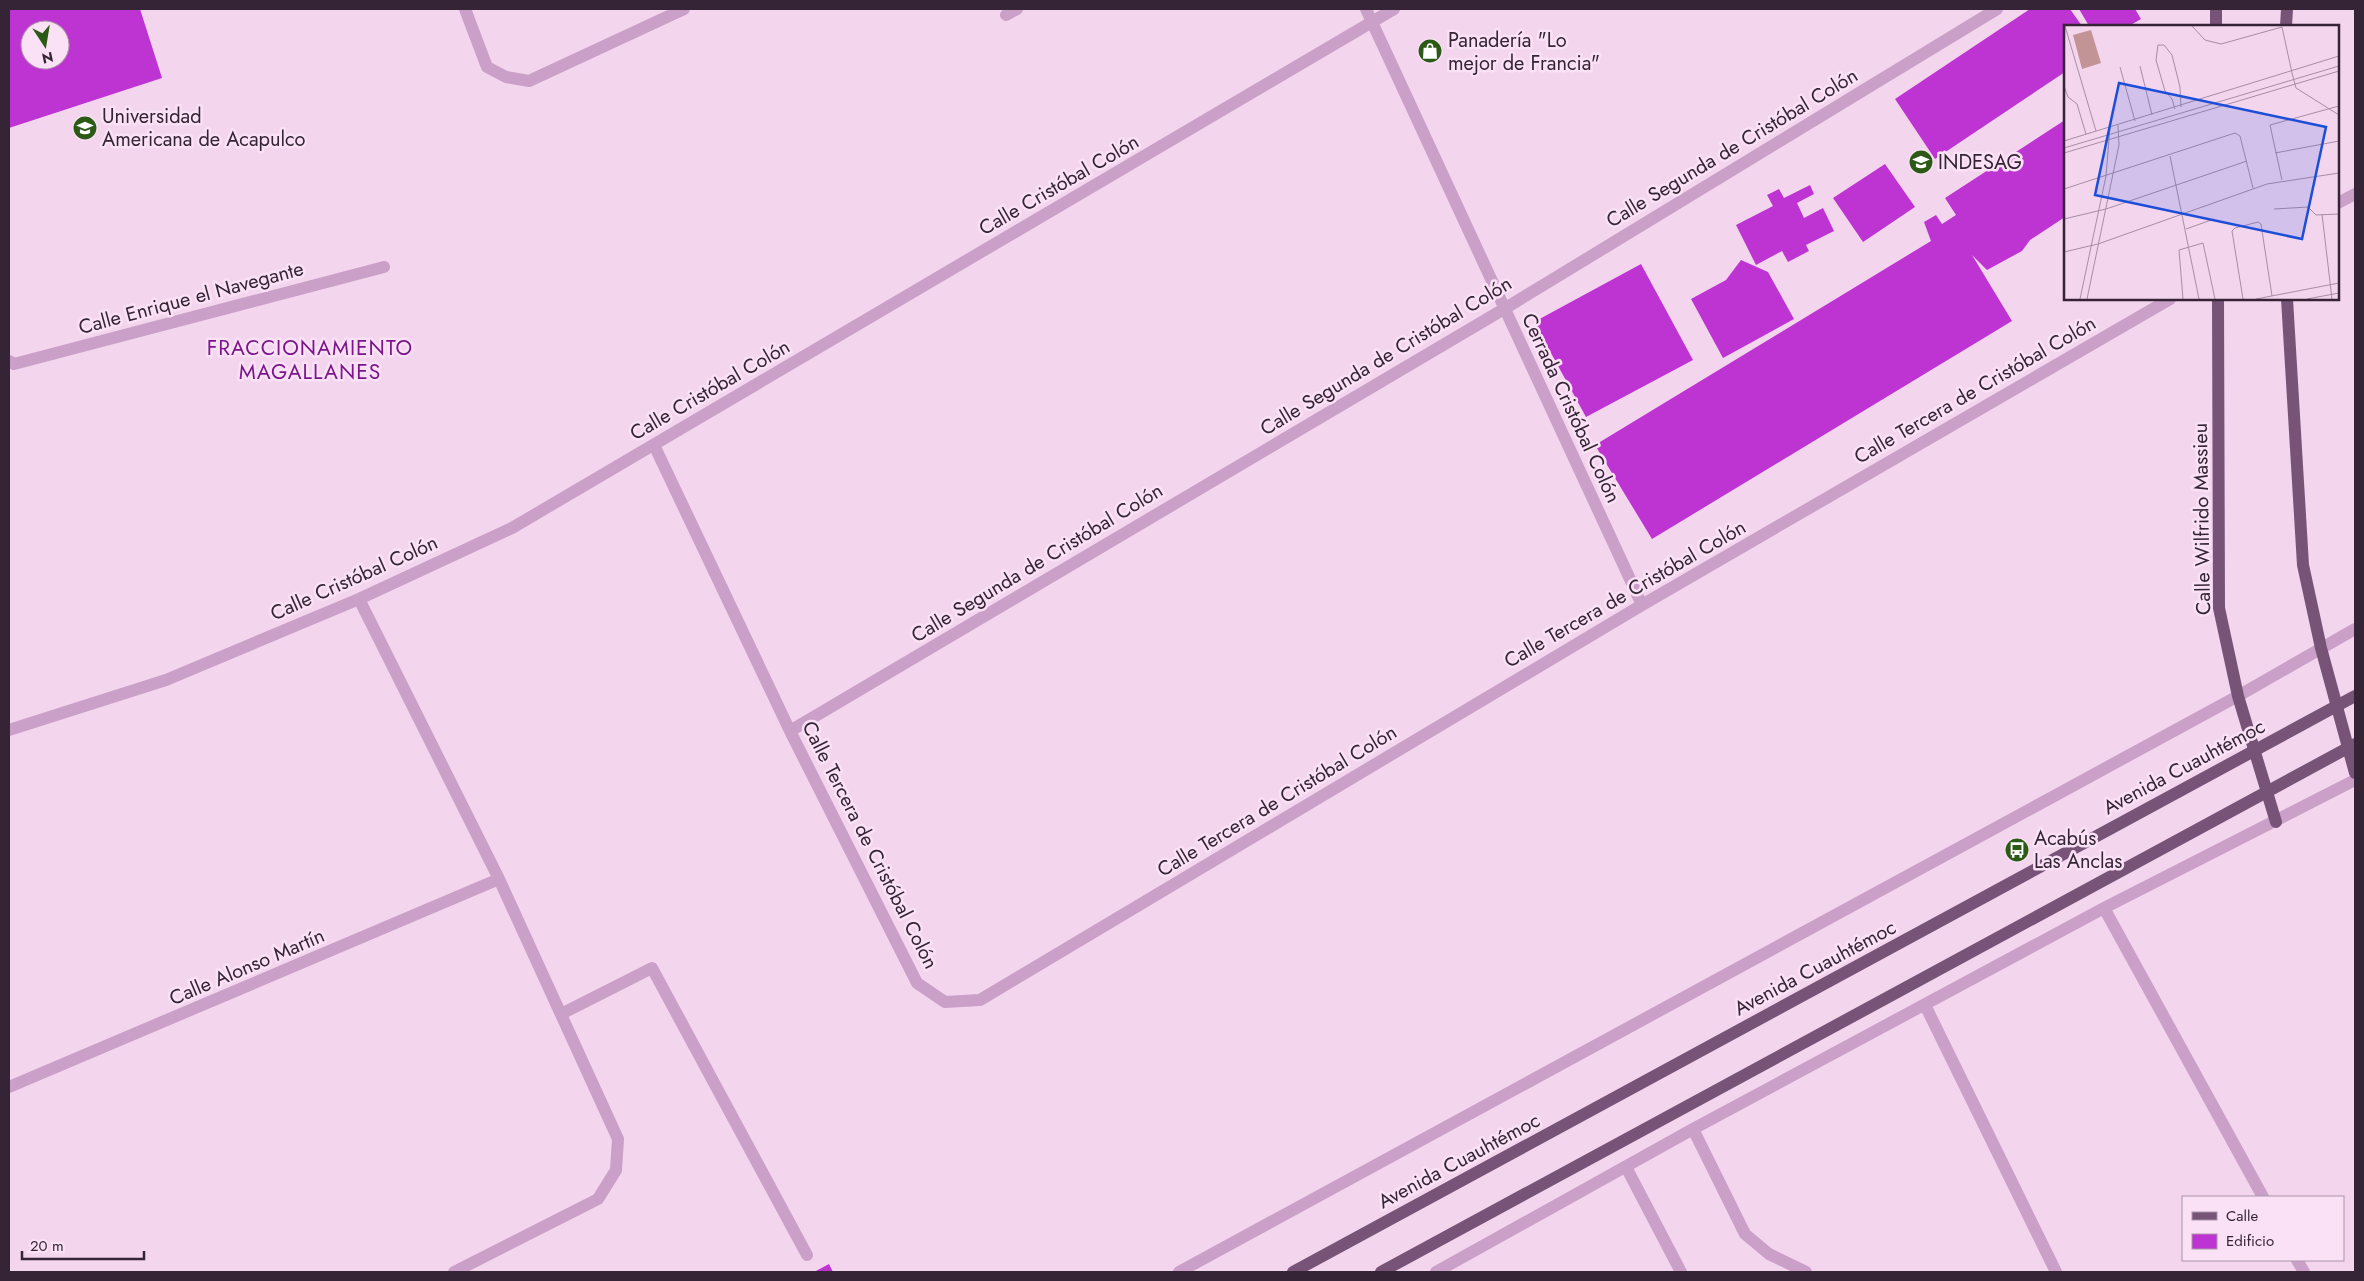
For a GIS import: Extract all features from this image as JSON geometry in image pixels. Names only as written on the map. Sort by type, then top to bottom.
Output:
[{"type":"main road","points":[[2216,9],[2216,25]]},
{"type":"main road","points":[[2286,25],[2287,9]]},
{"type":"main road","name":"Calle Wilfrido Massieu","points":[[2218,300],[2219,608],[2238,696],[2276,822]]},
{"type":"main road","points":[[2287,300],[2303,566],[2321,648],[2355,773]]},
{"type":"main road","name":"Avenida Cuauhtémoc","points":[[1293,1272],[2355,696]]},
{"type":"main road","points":[[1381,1272],[2355,744]]},
{"type":"street","points":[[465,9],[487,67],[506,77],[529,81],[684,9]]},
{"type":"street","name":"Cerrada Cristóbal Colón","points":[[1366,9],[1642,605]]},
{"type":"street","name":"Calle Cristóbal Colón","points":[[9,730],[166,680],[359,599],[512,528],[1394,9]]},
{"type":"street","name":"Calle Segunda de Cristóbal Colón","points":[[790,731],[1504,308],[1997,9]]},
{"type":"street","points":[[2339,202],[2355,194]]},
{"type":"street","name":"Calle Enrique el Navegante","points":[[9,361],[14,364],[384,267]]},
{"type":"street","name":"Calle Tercera de Cristóbal Colón","points":[[654,445],[790,731],[917,983],[945,1002],[980,1000],[1642,605],[2168,300]]},
{"type":"street","points":[[359,599],[499,880],[618,1140],[616,1170],[598,1199],[454,1272]]},
{"type":"street","points":[[1179,1272],[2238,696],[2355,629]]},
{"type":"street","points":[[1436,1272],[1693,1129],[2104,908],[2276,822],[2355,780]]},
{"type":"street","name":"Calle Alonso Martín","points":[[9,1087],[499,880]]},
{"type":"street","points":[[2104,908],[2262,1196]]},
{"type":"street","points":[[561,1014],[652,968],[807,1255]]},
{"type":"street","points":[[1925,1005],[2056,1272]]},
{"type":"street","points":[[1693,1129],[1745,1234],[1769,1254],[1806,1272]]},
{"type":"street","points":[[1626,1167],[1681,1272]]},
{"type":"street","points":[[2298,1261],[2304,1272]]},
{"type":"building","points":[[9,9],[140,9],[162,78],[9,128]]},
{"type":"building","points":[[2030,9],[2070,9],[2081,25],[2064,25],[2064,73],[1935,159],[1895,99]]},
{"type":"building","points":[[2079,9],[2135,9],[2141,19],[2131,25],[2088,25]]},
{"type":"building","points":[[2064,121],[2064,218],[2030,240],[2022,251],[1987,270],[1972,255],[2012,321],[1652,539],[1595,445],[1931,241],[1924,222],[1936,215],[1942,224],[1956,215],[1945,198]]},
{"type":"building","points":[[1885,164],[1915,207],[1863,242],[1833,198]]},
{"type":"building","points":[[1810,185],[1814,194],[1797,203],[1804,218],[1823,208],[1834,231],[1806,245],[1809,251],[1788,262],[1782,251],[1756,265],[1736,225],[1773,206],[1767,195],[1779,189],[1784,198]]},
{"type":"building","points":[[1741,260],[1768,272],[1794,319],[1723,358],[1691,299],[1726,280]]},
{"type":"building","points":[[1641,264],[1693,360],[1586,417],[1534,322]]},
{"type":"building","points":[[829,1264],[833,1272],[814,1272]]},
{"type":"place","name":"Panadería \"Lo mejor de Francia\"","points":[[1430,51]]},
{"type":"place","name":"Universidad Americana de Acapulco","points":[[85,128]]},
{"type":"place","name":"INDESAG","points":[[1921,162]]},
{"type":"place","name":"Acabús Las Anclas","points":[[2017,850]]},
{"type":"district","name":"FRACCIONAMIENTO MAGALLANES","points":[[310,360]]}]
